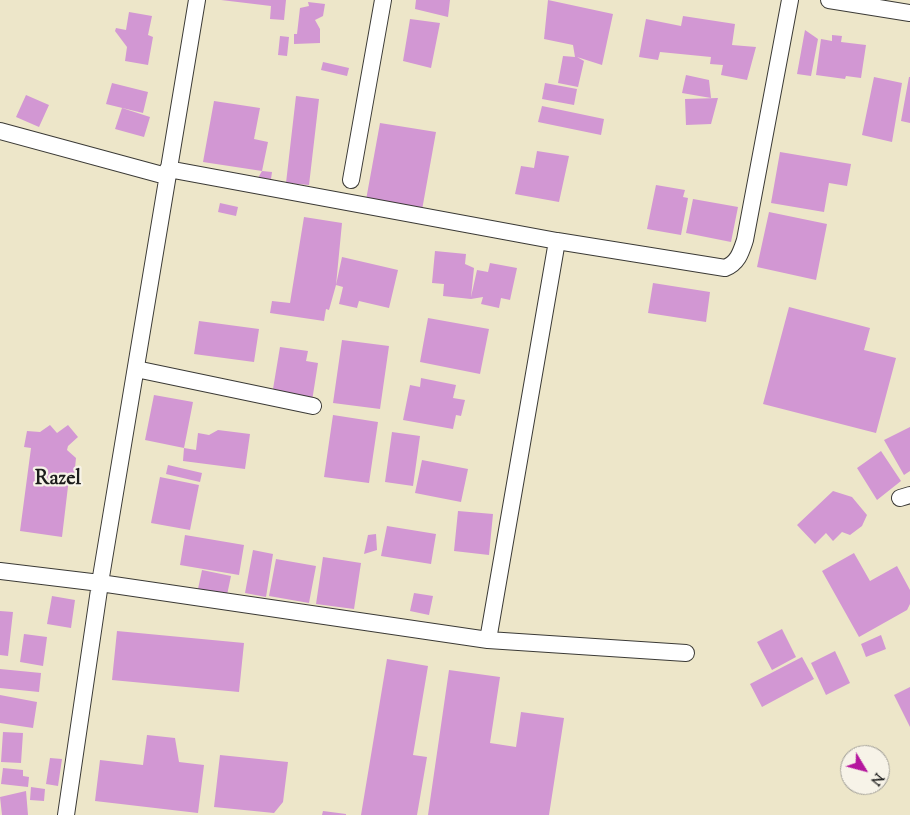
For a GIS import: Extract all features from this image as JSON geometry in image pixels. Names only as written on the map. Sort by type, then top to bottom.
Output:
[{"type":"street","points":[[66,815],[100,583],[197,0]]},
{"type":"street","points":[[351,180],[382,0]]},
{"type":"street","points":[[0,131],[167,172],[557,241],[725,268],[732,266],[737,260],[745,240],[790,0]]},
{"type":"street","points":[[829,0],[910,14]]},
{"type":"street","points":[[488,640],[557,241]]},
{"type":"street","points":[[136,369],[312,406]]},
{"type":"street","points":[[0,572],[100,583],[488,640],[686,653]]},
{"type":"building","points":[[221,0],[286,0],[284,20],[270,19],[271,6]]},
{"type":"building","points":[[416,0],[450,0],[448,17],[415,9]]},
{"type":"building","points":[[548,0],[613,14],[602,65],[577,57],[584,61],[578,87],[558,83],[563,56],[575,57],[573,45],[544,39]]},
{"type":"building","points":[[308,2],[325,4],[323,16],[315,20],[320,29],[320,43],[294,44],[294,34],[297,34],[300,8],[309,6]]},
{"type":"building","points":[[129,12],[152,16],[148,35],[153,37],[148,65],[125,61],[127,47],[115,31],[116,28],[126,30]]},
{"type":"building","points":[[683,16],[735,24],[732,45],[756,47],[747,80],[721,75],[723,65],[710,64],[711,57],[660,52],[658,60],[639,57],[646,19],[681,26]]},
{"type":"building","points":[[410,19],[440,23],[431,68],[403,61]]},
{"type":"building","points":[[805,30],[818,39],[811,76],[797,74]]},
{"type":"building","points":[[832,35],[842,36],[841,42],[866,45],[861,78],[846,76],[845,79],[816,75],[821,39],[832,41]]},
{"type":"building","points":[[280,36],[289,37],[287,56],[278,55]]},
{"type":"building","points":[[323,62],[349,68],[347,76],[321,70]]},
{"type":"building","points":[[686,75],[709,80],[711,98],[682,93]]},
{"type":"building","points":[[874,77],[902,83],[892,142],[862,135]]},
{"type":"building","points":[[910,77],[910,123],[901,121]]},
{"type":"building","points":[[112,83],[148,92],[143,113],[106,104]]},
{"type":"building","points":[[545,83],[577,89],[574,105],[542,99]]},
{"type":"building","points":[[26,95],[49,105],[39,127],[16,117]]},
{"type":"building","points":[[296,96],[319,99],[309,185],[286,183]]},
{"type":"building","points":[[718,98],[711,124],[686,125],[685,99]]},
{"type":"building","points":[[214,101],[260,108],[254,139],[268,142],[262,171],[203,162]]},
{"type":"building","points":[[542,106],[604,119],[601,135],[538,122]]},
{"type":"building","points":[[122,108],[150,117],[144,137],[115,129]]},
{"type":"building","points":[[380,123],[436,132],[422,210],[366,200]]},
{"type":"building","points":[[537,151],[569,156],[559,202],[515,194],[521,166],[534,168]]},
{"type":"building","points":[[780,152],[851,164],[847,186],[829,183],[824,212],[771,203]]},
{"type":"building","points":[[262,171],[272,172],[271,179],[258,178]]},
{"type":"building","points":[[656,185],[685,190],[683,197],[688,198],[681,235],[647,229]]},
{"type":"building","points":[[693,199],[738,207],[731,242],[686,233]]},
{"type":"building","points":[[220,203],[238,207],[236,216],[218,212]]},
{"type":"building","points":[[769,212],[827,224],[816,280],[757,267]]},
{"type":"building","points":[[304,217],[342,223],[336,285],[329,310],[326,309],[324,321],[270,313],[272,301],[290,303]]},
{"type":"building","points":[[435,251],[466,254],[465,264],[474,268],[471,297],[477,270],[488,272],[490,263],[517,268],[510,300],[501,298],[499,308],[481,304],[483,297],[471,299],[443,296],[444,284],[432,283]]},
{"type":"building","points":[[342,257],[398,270],[389,308],[359,301],[357,308],[339,304],[343,287],[336,285]]},
{"type":"building","points":[[653,283],[710,292],[706,322],[648,313]]},
{"type":"building","points":[[789,307],[870,328],[864,350],[896,358],[876,433],[763,404]]},
{"type":"building","points":[[428,318],[489,329],[480,374],[420,362]]},
{"type":"building","points":[[199,321],[259,329],[254,362],[194,354]]},
{"type":"building","points":[[342,340],[389,346],[380,409],[333,403]]},
{"type":"building","points":[[280,347],[308,351],[306,361],[318,363],[312,401],[272,395]]},
{"type":"building","points":[[421,378],[456,385],[453,398],[465,400],[461,416],[456,415],[453,429],[403,420],[410,385],[420,387]]},
{"type":"building","points":[[154,395],[193,402],[184,448],[145,440]]},
{"type":"building","points":[[333,415],[378,422],[369,483],[324,477]]},
{"type":"building","points":[[50,425],[57,433],[68,425],[78,437],[68,446],[67,450],[76,458],[74,478],[69,478],[62,537],[20,531],[31,448],[24,447],[27,431],[40,432]]},
{"type":"building","points":[[910,427],[910,471],[904,475],[884,440]]},
{"type":"building","points":[[218,430],[250,434],[245,469],[183,461],[184,448],[196,450],[198,433],[209,435]]},
{"type":"building","points":[[392,432],[420,436],[413,486],[385,482]]},
{"type":"building","points":[[881,451],[901,481],[877,500],[857,468]]},
{"type":"building","points":[[422,460],[468,469],[461,502],[415,493]]},
{"type":"building","points":[[168,465],[202,473],[200,482],[166,474]]},
{"type":"building","points":[[160,477],[199,485],[190,530],[151,523]]},
{"type":"building","points":[[833,491],[852,497],[867,515],[862,526],[850,535],[842,532],[833,541],[826,533],[815,544],[797,525]]},
{"type":"building","points":[[458,511],[493,514],[489,555],[454,551]]},
{"type":"building","points":[[387,526],[436,534],[431,564],[381,556]]},
{"type":"building","points":[[376,534],[377,550],[364,554],[368,535]]},
{"type":"building","points":[[185,535],[244,545],[239,575],[180,565]]},
{"type":"building","points":[[253,550],[273,554],[266,597],[245,593]]},
{"type":"building","points":[[854,553],[870,581],[897,566],[910,590],[910,604],[907,610],[859,637],[822,571]]},
{"type":"building","points":[[323,557],[361,563],[354,609],[316,604]]},
{"type":"building","points":[[276,559],[316,566],[309,603],[269,596]]},
{"type":"building","points":[[202,570],[231,576],[227,595],[198,589]]},
{"type":"building","points":[[414,593],[433,596],[429,615],[410,611]]},
{"type":"building","points":[[52,596],[75,600],[71,628],[47,624]]},
{"type":"building","points":[[0,611],[13,612],[8,656],[0,655]]},
{"type":"building","points":[[782,629],[796,657],[772,670],[757,642]]},
{"type":"building","points":[[117,631],[244,643],[239,692],[112,680]]},
{"type":"building","points":[[24,634],[47,637],[43,666],[20,662]]},
{"type":"building","points":[[881,635],[886,649],[866,657],[861,644]]},
{"type":"building","points":[[835,651],[850,683],[826,695],[811,663]]},
{"type":"building","points":[[802,657],[814,679],[762,707],[750,684]]},
{"type":"building","points":[[387,659],[428,666],[413,755],[427,757],[417,815],[361,815]]},
{"type":"building","points":[[0,669],[41,673],[39,692],[0,688]]},
{"type":"building","points":[[449,670],[500,677],[490,743],[516,747],[521,712],[564,718],[549,815],[428,815]]},
{"type":"building","points":[[910,687],[910,727],[894,695]]},
{"type":"building","points":[[0,695],[37,702],[33,728],[0,723]]},
{"type":"building","points":[[3,732],[23,733],[21,763],[1,762]]},
{"type":"building","points":[[147,735],[175,738],[179,762],[204,765],[198,813],[95,801],[100,760],[143,765]]},
{"type":"building","points":[[220,755],[288,762],[283,802],[274,813],[214,807]]},
{"type":"building","points":[[50,758],[62,759],[58,786],[46,784]]},
{"type":"building","points":[[3,768],[23,770],[23,776],[29,777],[28,787],[1,784]]},
{"type":"building","points":[[31,787],[45,789],[44,801],[30,800]]},
{"type":"building","points":[[26,791],[28,815],[2,815],[0,797]]},
{"type":"building","points":[[323,811],[346,814],[346,815],[322,815]]},
{"type":"district","name":"Razel","points":[[58,481]]}]
